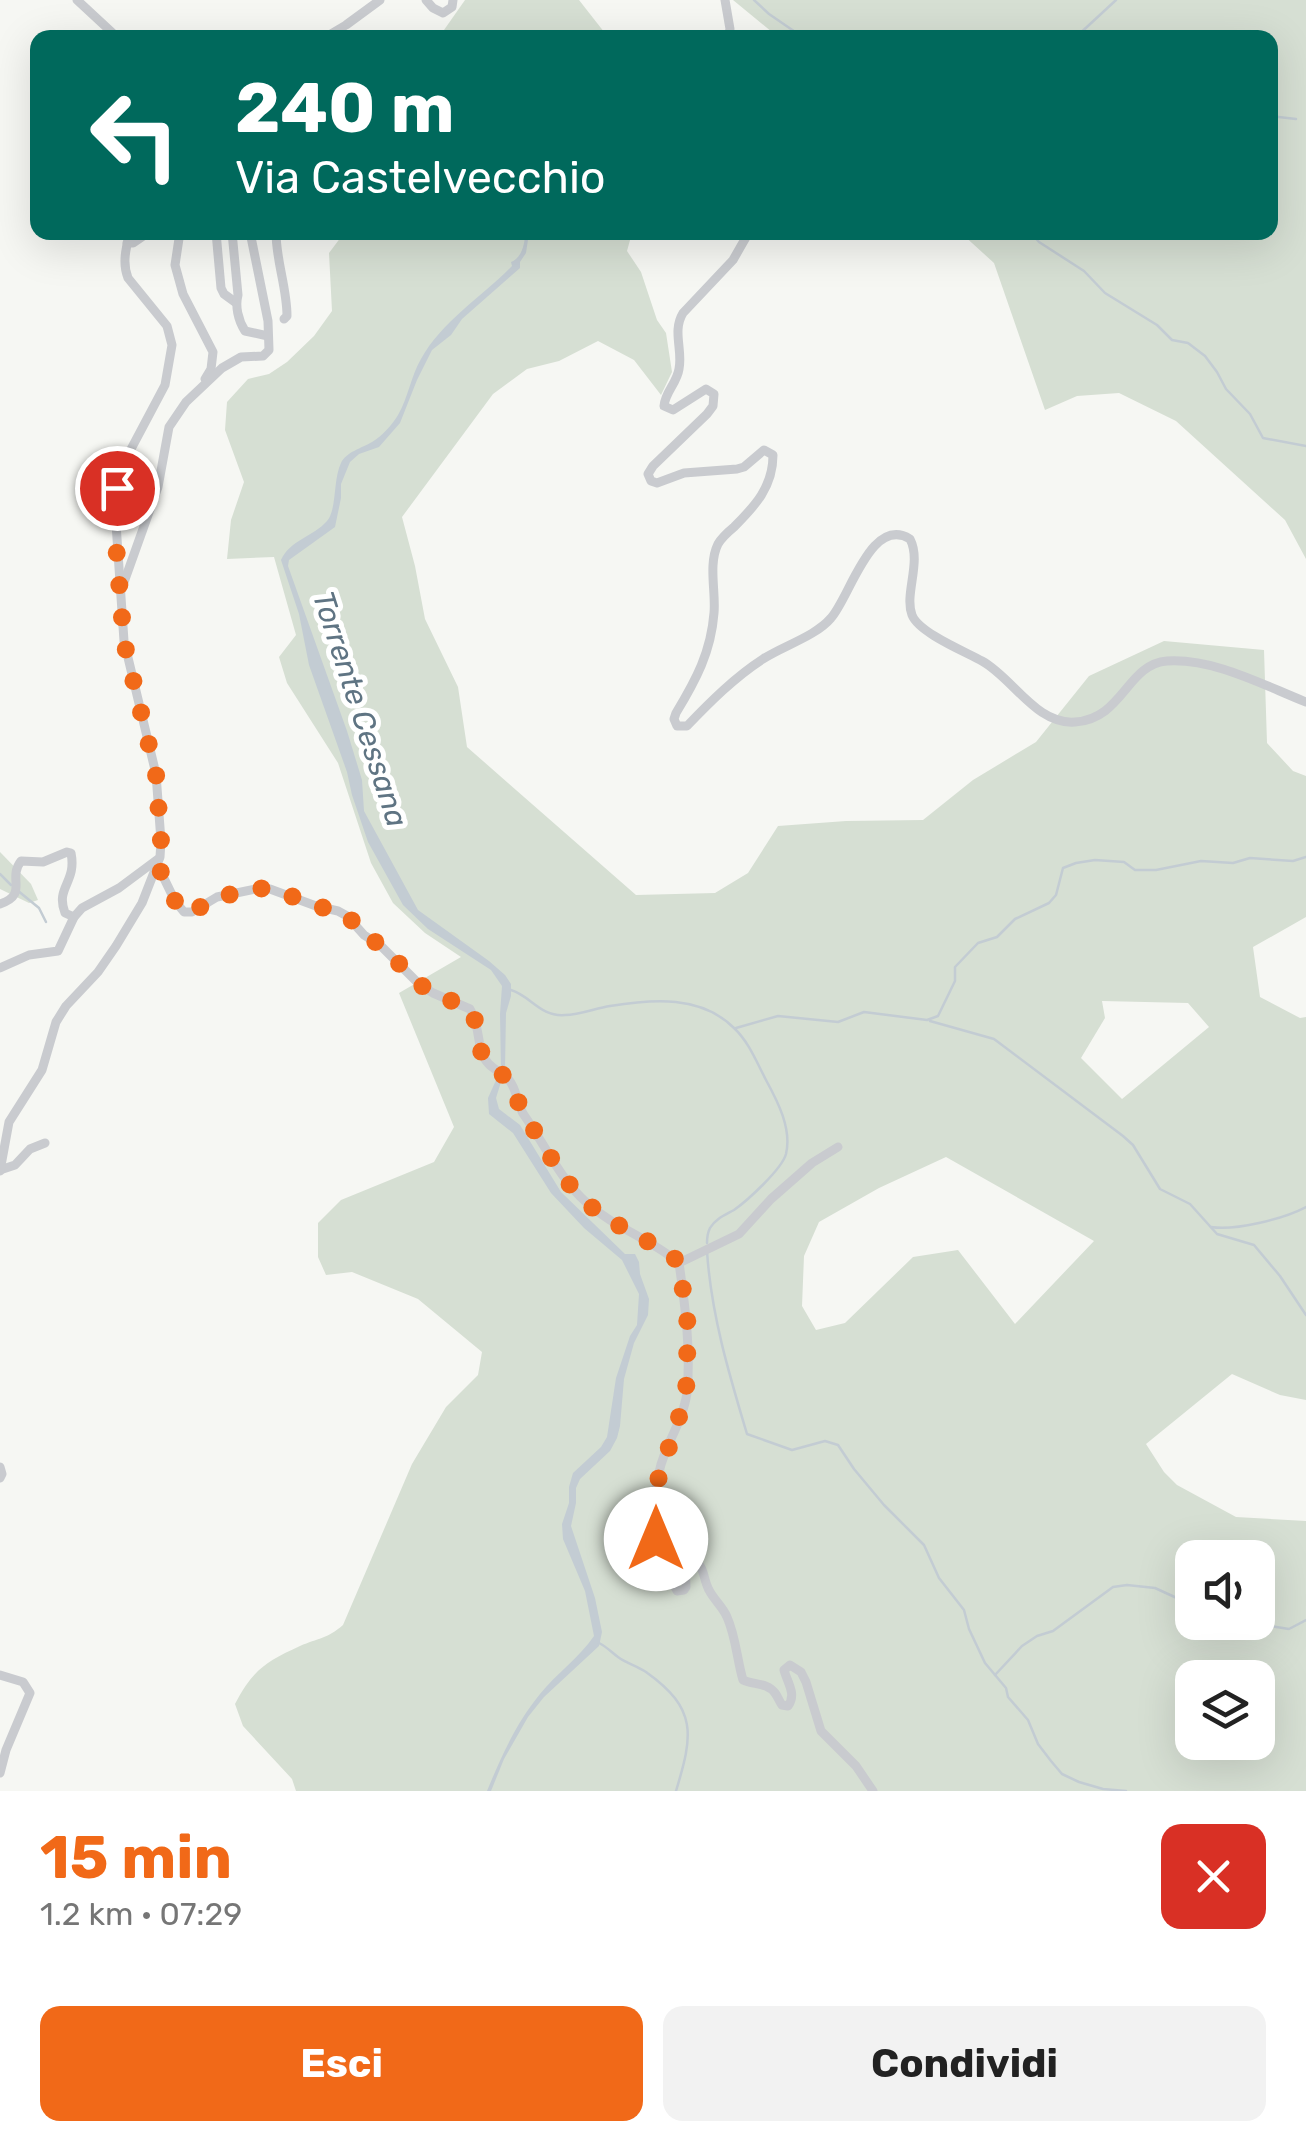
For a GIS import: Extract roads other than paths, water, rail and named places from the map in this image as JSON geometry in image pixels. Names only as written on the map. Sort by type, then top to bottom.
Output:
[{"type":"street","points":[[77,0],[109,30]]},
{"type":"street","points":[[338,30],[380,0]]},
{"type":"street","points":[[426,0],[444,13],[454,0]]},
{"type":"street","points":[[725,0],[730,30]]},
{"type":"street","points":[[0,1171],[9,1122],[42,1070],[56,1022],[116,946],[142,903],[159,861],[156,774],[124,642],[116,544],[117,488],[130,451],[165,386],[172,345],[167,326],[125,271],[128,240]]},
{"type":"street","points":[[179,240],[175,265],[183,294],[212,352],[211,369],[200,388]]},
{"type":"street","points":[[217,240],[221,288],[235,302],[245,331],[268,336]]},
{"type":"street","points":[[233,240],[238,294],[235,302]]},
{"type":"street","points":[[121,590],[158,486],[169,427],[186,402],[228,363],[246,356],[266,355],[269,350],[270,323],[250,240]]},
{"type":"street","points":[[276,240],[287,298],[284,318]]},
{"type":"street","points":[[744,240],[733,260],[678,322],[680,369],[664,406],[673,410],[706,389],[714,394],[713,406],[648,474],[650,481],[657,483],[684,472],[737,469],[764,450],[773,455],[760,500],[722,538],[715,552],[710,643],[699,674],[676,713],[677,726],[686,726],[755,664],[825,624],[873,549],[886,536],[898,533],[914,544],[912,614],[917,621],[988,664],[1038,709],[1058,721],[1093,719],[1120,698],[1142,671],[1166,661],[1210,666],[1306,702]]},
{"type":"street","points":[[0,904],[15,896],[15,871],[21,861],[43,862],[67,852],[71,853],[73,873],[62,904],[65,913],[74,917]]},
{"type":"street","points":[[0,968],[29,955],[58,951],[74,917],[91,901],[159,861]]},
{"type":"street","points":[[159,861],[178,907],[188,912],[217,897],[264,888],[344,914],[419,984],[470,1009],[482,1052],[493,1070],[511,1082],[523,1114],[545,1152],[582,1198],[679,1262],[688,1326],[686,1396],[657,1483],[654,1515],[661,1556],[677,1591],[686,1587],[685,1562],[689,1558],[700,1563],[708,1588],[727,1616],[742,1680],[770,1688],[782,1705],[788,1706],[792,1694],[784,1670],[790,1665],[801,1672],[821,1731],[856,1766],[873,1791]]},
{"type":"street","points":[[0,1171],[45,1143]]},
{"type":"street","points":[[679,1262],[739,1234],[812,1163],[838,1148]]},
{"type":"street","points":[[0,1468],[0,1478]]},
{"type":"street","points":[[0,1675],[23,1682],[30,1693],[0,1774]]},
{"type":"waterway","points":[[754,0],[792,30]]},
{"type":"waterway","points":[[1084,30],[1116,0]]},
{"type":"waterway","points":[[1278,117],[1296,119]]},
{"type":"waterway","points":[[1037,240],[1084,271],[1105,293],[1157,325],[1172,340],[1188,343],[1205,356],[1226,389],[1250,414],[1263,438],[1306,446]]},
{"type":"waterway","points":[[736,1028],[778,1016],[838,1022],[864,1012],[927,1020],[938,1016],[955,981],[955,967],[978,943],[997,937],[1015,919],[1049,903],[1056,895],[1063,868],[1076,863],[1124,862],[1135,870],[1156,870],[1201,861],[1293,861],[1306,857]]},
{"type":"waterway","points":[[0,874],[11,885]]},
{"type":"waterway","points":[[17,890],[39,908],[46,922]]},
{"type":"waterway","points":[[511,990],[556,1015],[643,1002],[692,1005],[721,1017],[744,1040],[783,1116],[786,1154],[755,1192],[712,1225],[707,1243]]},
{"type":"waterway","points":[[930,1021],[994,1039],[1123,1136],[1133,1145],[1160,1189],[1190,1204],[1217,1234],[1254,1245],[1306,1315]]},
{"type":"waterway","points":[[1211,1227],[1259,1223],[1306,1207]]},
{"type":"waterway","points":[[707,1251],[717,1321],[747,1434],[792,1450],[825,1441],[838,1445],[884,1505],[924,1545],[939,1578],[964,1610],[985,1663],[1028,1720],[1038,1744],[1051,1761],[1062,1774],[1079,1782],[1126,1791]]},
{"type":"waterway","points":[[995,1675],[1022,1646],[1053,1631],[1113,1587],[1155,1588],[1175,1597]]},
{"type":"waterway","points":[[1275,1627],[1289,1629],[1306,1620]]},
{"type":"waterway","points":[[599,1643],[663,1685],[683,1711],[688,1738],[676,1791]]},
{"type":"water label","name":"Torrente Cessana","points":[[360,709]]}]
